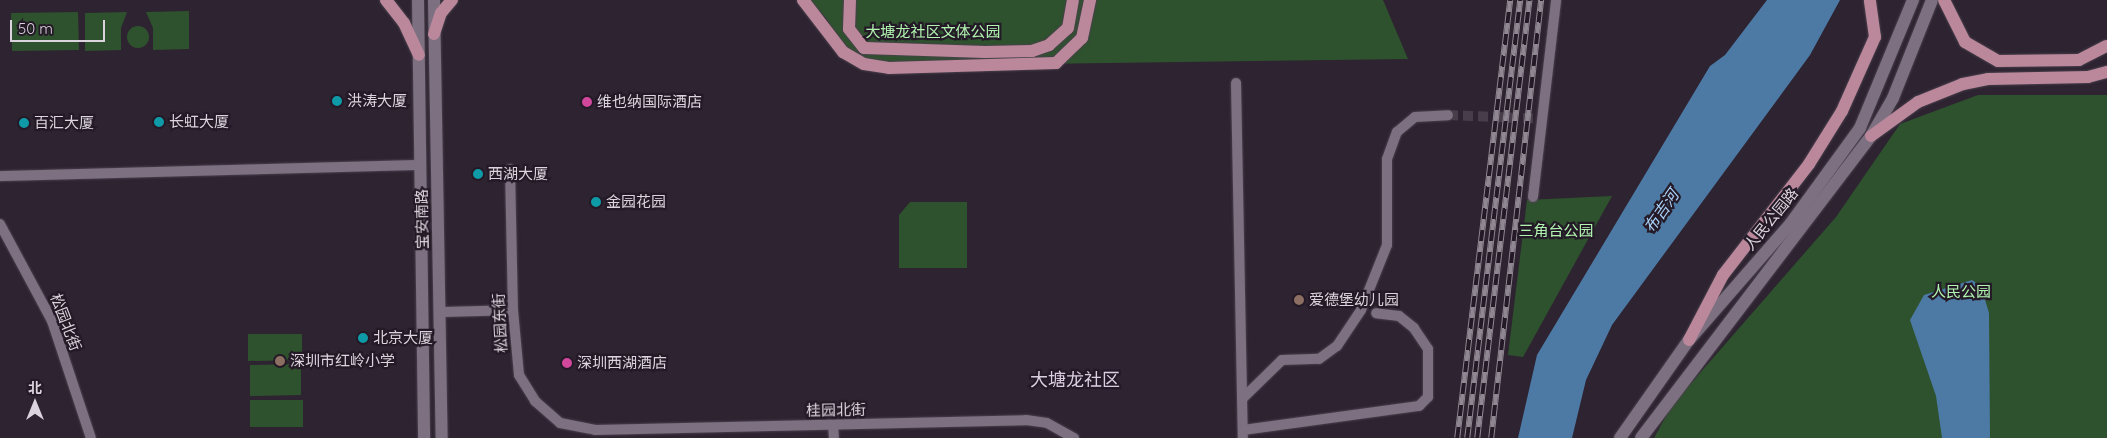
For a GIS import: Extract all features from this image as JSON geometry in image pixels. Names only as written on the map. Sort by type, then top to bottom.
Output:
[{"type":"main road","points":[[386,0],[404,23],[419,55]]},
{"type":"main road","name":"宝安南路","points":[[418,0],[424,438]]},
{"type":"main road","name":"宝安南路","points":[[434,0],[442,438]]},
{"type":"main road","points":[[434,34],[441,13],[452,0]]},
{"type":"main road","points":[[803,0],[843,52],[864,64],[889,68],[1056,63],[1082,38],[1090,0]]},
{"type":"main road","points":[[850,0],[849,29],[864,48],[984,52],[1032,51],[1050,45],[1068,28],[1073,0]]},
{"type":"main road","points":[[1689,340],[1722,274],[1809,164],[1842,111],[1875,37],[1870,0]]},
{"type":"main road","name":"人民公园路","points":[[1620,438],[1689,340],[1791,223],[1860,128],[1913,0]]},
{"type":"main road","name":"人民公园路","points":[[1641,438],[1870,136],[1892,98],[1932,0]]},
{"type":"main road","points":[[1944,0],[1965,42],[1998,61],[2079,60],[2107,46]]},
{"type":"main road","points":[[1870,136],[1918,102],[1963,84],[1988,78],[2088,77],[2107,72]]},
{"type":"street","points":[[1533,198],[1556,0]]},
{"type":"street","points":[[1236,83],[1243,434],[1419,406],[1428,397],[1428,349],[1414,328],[1399,316],[1376,313]]},
{"type":"street","points":[[1242,399],[1282,360],[1319,359],[1337,346],[1361,310],[1387,245],[1387,159],[1398,132],[1415,117],[1448,115]]},
{"type":"street","points":[[0,176],[421,165]]},
{"type":"street","name":"松园东街","points":[[510,169],[513,310],[519,375],[535,401],[560,423],[595,430]]},
{"type":"street","name":"松园北街","points":[[0,224],[52,322],[91,438]]},
{"type":"street","points":[[440,312],[513,310]]},
{"type":"street","name":"桂园北街","points":[[595,430],[1026,420],[1047,423],[1074,438]]},
{"type":"street","points":[[833,425],[834,438]]},
{"type":"green space","name":"大塘龙社区文体公园","points":[[808,0],[1383,0],[1408,59],[874,66],[843,47],[826,18]]},
{"type":"green space","points":[[189,11],[189,49],[153,50],[153,28],[146,12]]},
{"type":"green space","points":[[78,12],[79,50],[12,51],[11,13]]},
{"type":"green space","points":[[127,12],[121,28],[121,50],[85,51],[85,13]]},
{"type":"green space","points":[[138,26],[146,29],[149,37],[146,45],[138,48],[130,45],[127,37],[130,29]]},
{"type":"green space","name":"人民公园","points":[[1978,95],[2107,95],[2107,438],[1654,438],[1672,405],[1836,217],[1900,124]]},
{"type":"green space","name":"三角台公园","points":[[1612,196],[1523,357],[1508,355],[1527,200]]},
{"type":"green space","points":[[910,202],[967,202],[967,268],[899,268],[899,215]]},
{"type":"green space","points":[[248,334],[302,334],[302,360],[248,361]]},
{"type":"green space","points":[[301,364],[301,395],[250,396],[250,365]]},
{"type":"green space","points":[[250,400],[303,400],[303,427],[250,427]]},
{"type":"water","name":"布吉河","points":[[1767,0],[1840,0],[1810,55],[1612,325],[1586,380],[1572,438],[1518,438],[1537,355],[1710,66],[1725,55]]},
{"type":"water","points":[[1972,280],[1981,286],[1989,313],[1990,438],[1942,438],[1936,396],[1910,320],[1924,295]]},
{"type":"tunnel","points":[[1448,115],[1546,119]]},
{"type":"railway","points":[[1457,438],[1510,0]]},
{"type":"railway","points":[[1467,438],[1520,0]]},
{"type":"railway","points":[[1477,438],[1529,0]]},
{"type":"railway","points":[[1491,438],[1541,0]]},
{"type":"place","name":"洪涛大厦","points":[[337,101]]},
{"type":"place","name":"维也纳国际酒店","points":[[587,102]]},
{"type":"place","name":"长虹大厦","points":[[159,122]]},
{"type":"place","name":"百汇大厦","points":[[24,123]]},
{"type":"place","name":"西湖大厦","points":[[478,174]]},
{"type":"place","name":"金园花园","points":[[596,202]]},
{"type":"place","name":"爱德堡幼儿园","points":[[1299,300]]},
{"type":"place","name":"北京大厦","points":[[363,338]]},
{"type":"place","name":"深圳市红岭小学","points":[[280,361]]},
{"type":"place","name":"深圳西湖酒店","points":[[567,363]]},
{"type":"district","name":"大塘龙社区","points":[[1075,380]]}]
